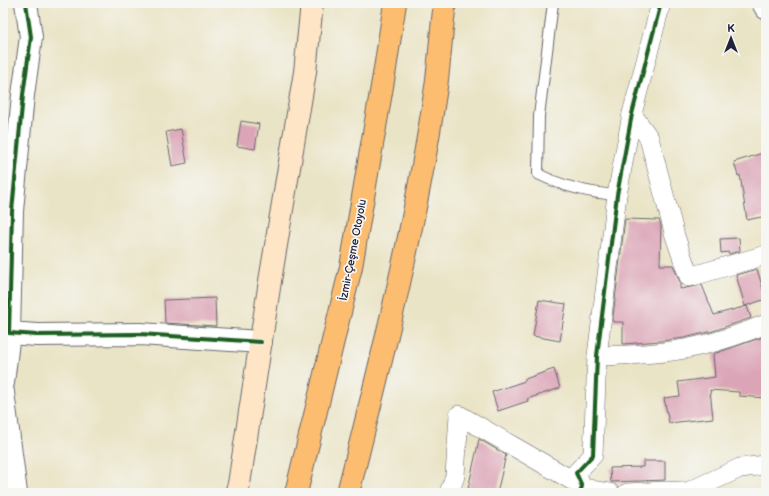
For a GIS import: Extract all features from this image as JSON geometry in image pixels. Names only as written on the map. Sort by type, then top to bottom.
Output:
[{"type":"highway","name":"İzmir-Çeşme Otoyolu","points":[[296,493],[351,267],[395,3]]},
{"type":"highway","points":[[348,493],[373,396],[400,280],[423,163],[436,86],[445,3]]},
{"type":"main road","points":[[236,493],[239,484],[305,72],[312,3]]},
{"type":"street","points":[[3,383],[9,333],[7,240],[8,213],[31,37],[26,3]]},
{"type":"street","points":[[581,490],[576,473],[593,455],[597,356],[617,194],[632,114],[661,3]]},
{"type":"street","points":[[763,3],[766,8]]},
{"type":"street","points":[[632,114],[649,138],[675,236],[689,277],[766,255]]},
{"type":"street","points":[[597,356],[647,354],[698,346],[746,332],[766,324]]},
{"type":"street","points":[[9,333],[37,335],[140,334],[262,342]]},
{"type":"street","points":[[3,392],[16,493]]},
{"type":"street","points":[[449,493],[455,476],[459,415],[581,490],[610,493]]},
{"type":"street","points":[[627,493],[666,491],[688,493],[740,468],[766,465]]},
{"type":"lane","points":[[553,3],[539,116],[538,174],[570,188],[601,194],[617,194]]},
{"type":"building","points":[[241,121],[259,124],[255,149],[237,146]]},
{"type":"building","points":[[181,129],[187,163],[172,166],[166,132]]},
{"type":"building","points":[[766,152],[766,216],[747,220],[740,175],[738,176],[734,162]]},
{"type":"building","points":[[625,219],[659,220],[661,225],[660,265],[673,265],[680,282],[680,289],[702,285],[714,315],[747,306],[751,318],[713,331],[684,338],[623,344],[623,322],[613,322],[613,316]]},
{"type":"building","points":[[739,238],[740,251],[729,254],[728,252],[721,253],[720,239]]},
{"type":"building","points":[[757,269],[766,299],[745,306],[736,275]]},
{"type":"building","points":[[215,298],[216,326],[165,323],[164,300]]},
{"type":"building","points":[[539,300],[566,304],[560,341],[533,336]]},
{"type":"building","points":[[766,336],[766,398],[739,396],[739,392],[710,390],[713,418],[669,423],[664,398],[680,396],[678,382],[715,377],[713,354]]},
{"type":"building","points":[[554,369],[560,388],[498,411],[492,392]]},
{"type":"building","points":[[479,439],[506,455],[497,493],[479,493],[468,489]]},
{"type":"building","points":[[643,461],[665,461],[665,480],[611,482],[610,468],[643,467]]},
{"type":"cycle path","points":[[26,3],[31,37],[23,95],[12,211],[9,333],[37,335],[140,334],[261,342]]},
{"type":"cycle path","points":[[580,493],[582,486],[576,473],[593,455],[597,356],[617,195],[632,114],[661,3]]}]
